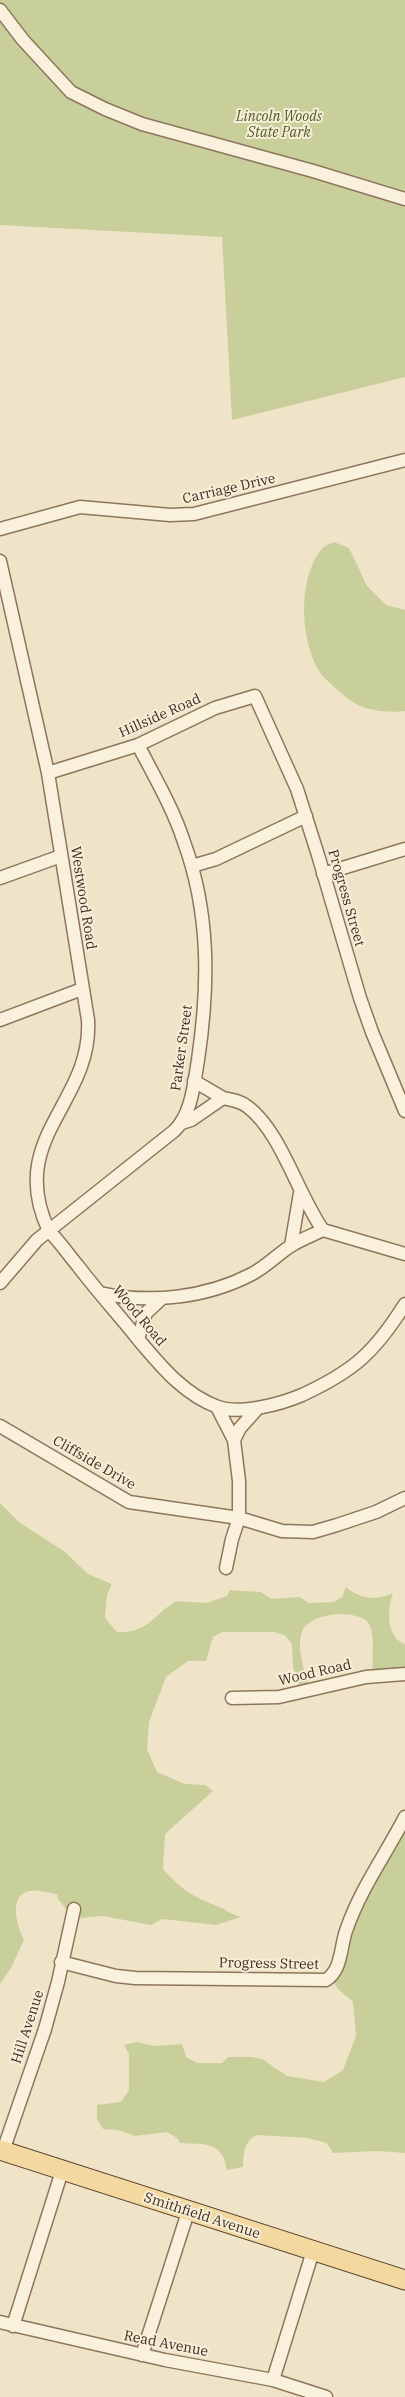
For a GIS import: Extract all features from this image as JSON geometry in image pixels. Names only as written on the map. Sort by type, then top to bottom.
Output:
[{"type":"main road","name":"Smithfield Avenue","points":[[2,2151],[405,2280]]},
{"type":"street","points":[[0,10],[42,62],[71,92],[106,109],[142,124],[405,199]]},
{"type":"street","name":"Carriage Drive","points":[[0,529],[80,507],[170,516],[194,514],[405,460]]},
{"type":"street","name":"Westwood Road","points":[[0,561],[48,773],[88,1020],[86,1050],[76,1077],[45,1139],[37,1167],[38,1206],[49,1231]]},
{"type":"street","name":"Hillside Road","points":[[48,773],[138,745],[215,708],[256,696]]},
{"type":"street","name":"Progress Street","points":[[256,696],[282,752],[306,816],[360,998],[372,1032],[405,1110]]},
{"type":"street","name":"Parker Street","points":[[138,745],[184,840],[201,904],[206,952],[205,984],[194,1081],[182,1123]]},
{"type":"street","points":[[192,866],[216,859],[306,816]]},
{"type":"street","points":[[323,874],[405,848]]},
{"type":"street","points":[[0,878],[61,856]]},
{"type":"street","points":[[0,1020],[82,989]]},
{"type":"street","points":[[194,1081],[223,1098],[248,1106],[262,1122],[289,1165],[300,1194],[323,1230],[405,1254]]},
{"type":"street","points":[[0,1284],[26,1251],[49,1231],[182,1123],[191,1120],[223,1098]]},
{"type":"street","points":[[291,1246],[300,1194]]},
{"type":"street","points":[[100,1293],[127,1298],[161,1299],[210,1290],[252,1274],[291,1246],[323,1230]]},
{"type":"street","name":"Wood Road","points":[[49,1231],[177,1382],[218,1407],[258,1408],[296,1398],[316,1388],[355,1365],[382,1340],[405,1304]]},
{"type":"street","points":[[138,1338],[146,1313],[161,1299]]},
{"type":"street","points":[[218,1407],[234,1440],[239,1481],[239,1518],[226,1568]]},
{"type":"street","points":[[234,1440],[240,1428],[258,1408]]},
{"type":"street","name":"Cliffside Drive","points":[[0,1426],[129,1502],[239,1518],[282,1532],[313,1532],[359,1518],[405,1498]]},
{"type":"street","name":"Wood Road","points":[[232,1698],[279,1697],[366,1677],[405,1674]]},
{"type":"street","name":"Progress Street","points":[[61,1962],[116,1976],[134,1978],[326,1980],[334,1975],[352,1912],[405,1817]]},
{"type":"street","name":"Hill Avenue","points":[[2,2151],[45,2028],[58,1982],[74,1909]]},
{"type":"street","points":[[14,2326],[62,2171]]},
{"type":"street","points":[[142,2355],[188,2212]]},
{"type":"street","points":[[273,2380],[313,2252]]},
{"type":"street","name":"Read Avenue","points":[[0,2322],[142,2355],[273,2380],[326,2397]]},
{"type":"green space","name":"Lincoln Woods State Park","points":[[0,0],[405,0],[405,377],[232,420],[222,237],[0,225]]},
{"type":"green space","points":[[334,542],[349,548],[367,586],[386,605],[405,610],[405,711],[380,711],[356,704],[343,695],[321,674],[314,661],[305,629],[305,594],[313,562],[322,549]]},
{"type":"green space","points":[[0,1503],[20,1523],[64,1551],[88,1574],[112,1584],[107,1595],[105,1618],[117,1632],[136,1630],[150,1622],[176,1601],[206,1603],[227,1596],[230,1590],[261,1592],[271,1599],[300,1597],[309,1603],[334,1602],[342,1597],[346,1587],[368,1598],[387,1596],[393,1593],[389,1615],[391,1629],[394,1635],[405,1644],[405,1675],[373,1674],[373,1642],[369,1624],[364,1619],[346,1614],[324,1616],[314,1620],[302,1632],[300,1645],[302,1660],[310,1689],[300,1691],[293,1667],[292,1645],[286,1636],[275,1632],[222,1632],[213,1637],[206,1661],[188,1661],[166,1677],[149,1722],[147,1749],[157,1772],[185,1784],[205,1785],[213,1791],[165,1834],[163,1869],[176,1883],[188,1892],[241,1917],[216,1925],[162,1919],[151,1925],[103,1916],[75,1920],[58,1899],[57,1894],[29,1891],[22,1894],[16,1905],[17,1920],[24,1940],[11,1968],[0,1984]]},
{"type":"green space","points":[[405,1824],[405,2153],[378,2151],[333,2153],[327,2143],[307,2138],[257,2135],[247,2145],[244,2153],[243,2167],[227,2170],[221,2153],[211,2146],[180,2143],[177,2138],[167,2132],[135,2136],[118,2130],[103,2129],[97,2120],[97,2105],[121,2102],[129,2090],[129,2054],[124,2045],[137,2042],[154,2046],[182,2044],[186,2057],[197,2063],[222,2063],[228,2057],[252,2057],[262,2059],[287,2076],[324,2082],[343,2070],[356,2036],[353,2002],[339,1990],[329,1976],[337,1954]]}]
